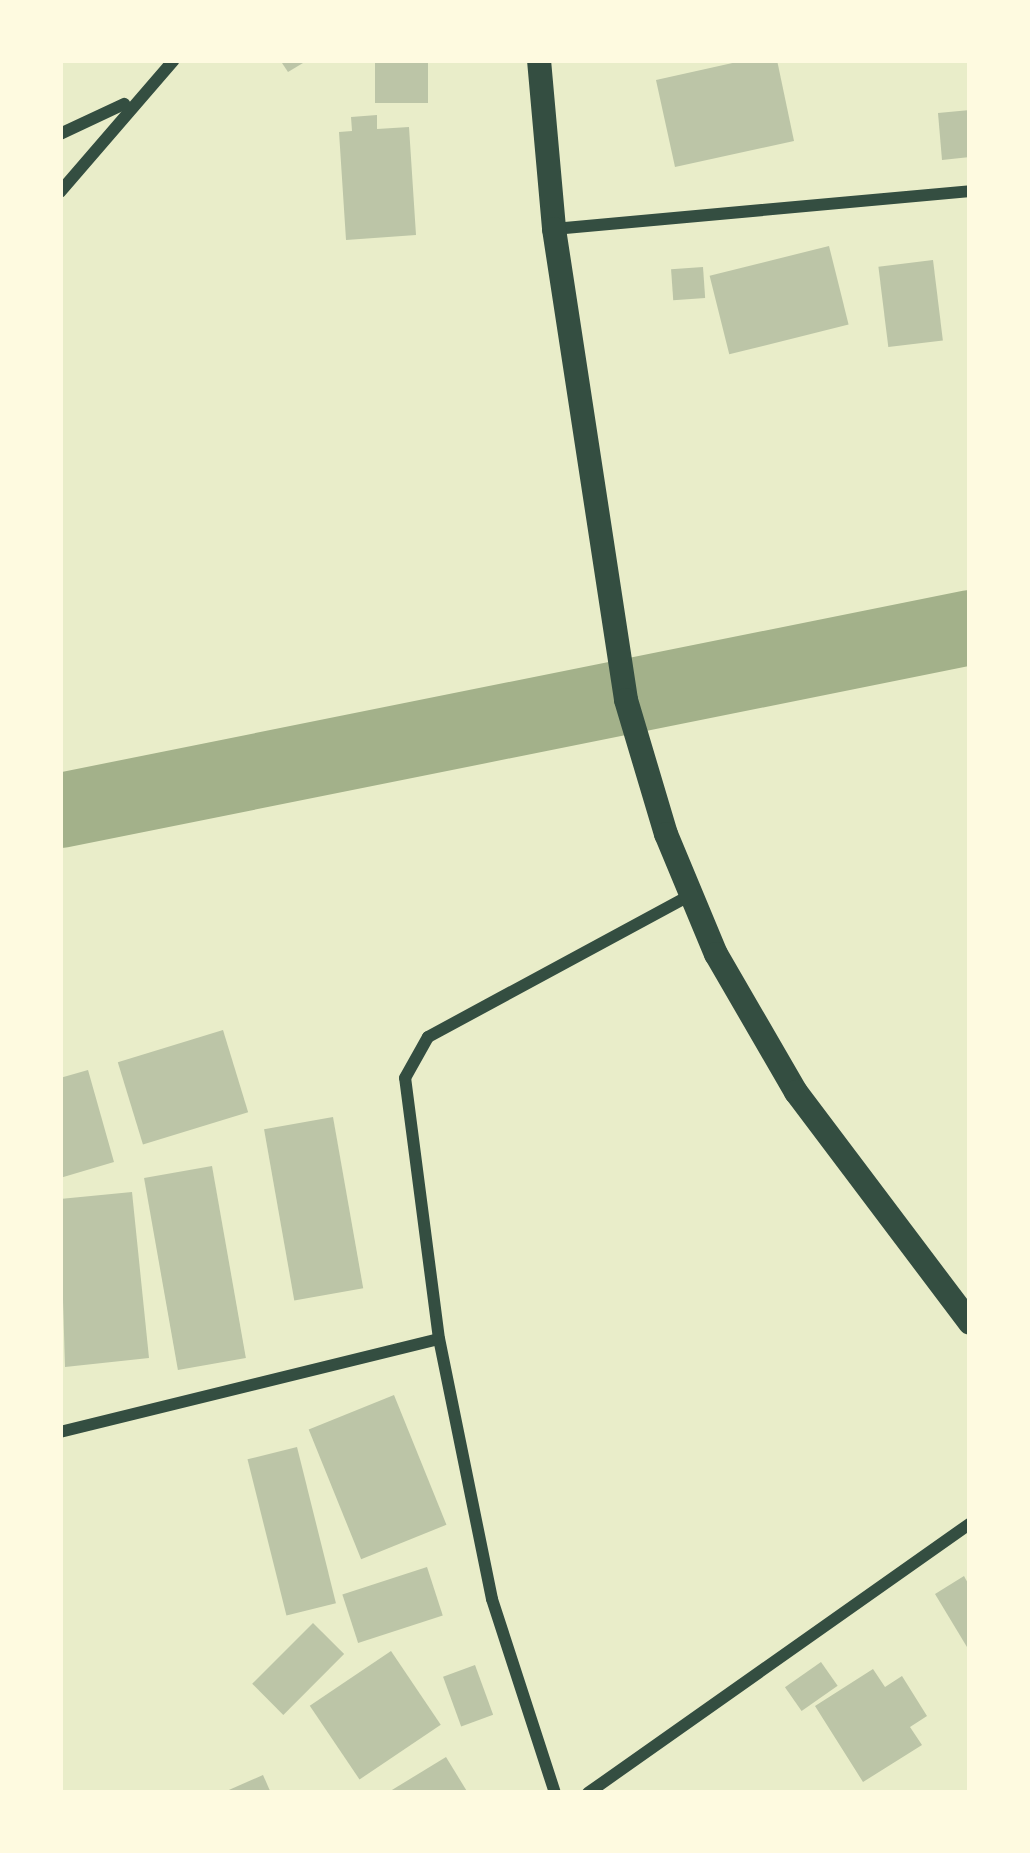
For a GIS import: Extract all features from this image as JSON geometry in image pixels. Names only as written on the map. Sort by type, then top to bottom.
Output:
[{"type":"main road","points":[[539,60],[554,229],[626,700],[689,896],[796,1092],[970,1323]]},
{"type":"street","points":[[60,192],[130,101],[174,60]]},
{"type":"street","points":[[60,134],[130,101]]},
{"type":"street","points":[[554,229],[970,191]]},
{"type":"street","points":[[555,1793],[492,1599],[439,1340],[404,1078],[415,1053],[526,979],[689,896]]},
{"type":"street","points":[[60,1432],[439,1340]]},
{"type":"street","points":[[588,1793],[970,1524]]},
{"type":"building","points":[[280,60],[308,60],[288,72]]},
{"type":"building","points":[[375,60],[428,60],[428,103],[375,103]]},
{"type":"building","points":[[746,60],[777,60],[794,141],[675,167],[656,80]]},
{"type":"building","points":[[970,110],[970,157],[942,160],[938,113]]},
{"type":"building","points":[[377,115],[377,129],[409,127],[416,235],[346,240],[339,132],[352,131],[351,117]]},
{"type":"building","points":[[829,246],[849,325],[729,354],[710,276]]},
{"type":"building","points":[[933,260],[943,340],[888,347],[878,267]]},
{"type":"building","points":[[703,267],[705,298],[673,300],[671,269]]},
{"type":"building","points":[[223,1030],[248,1112],[143,1144],[118,1062]]},
{"type":"building","points":[[88,1070],[114,1162],[60,1178],[60,1078]]},
{"type":"building","points":[[333,1117],[363,1288],[294,1301],[264,1129]]},
{"type":"building","points":[[212,1166],[246,1358],[178,1370],[144,1178]]},
{"type":"building","points":[[132,1192],[149,1358],[65,1367],[60,1199]]},
{"type":"building","points":[[394,1395],[446,1525],[361,1559],[309,1429]]},
{"type":"building","points":[[297,1447],[336,1603],[286,1616],[248,1459]]},
{"type":"building","points":[[427,1567],[443,1616],[358,1643],[342,1595]]},
{"type":"building","points":[[964,1576],[970,1587],[970,1652],[935,1594]]},
{"type":"building","points":[[313,1623],[344,1654],[283,1715],[252,1684]]},
{"type":"building","points":[[391,1651],[441,1725],[360,1780],[310,1706]]},
{"type":"building","points":[[821,1662],[838,1686],[802,1711],[785,1687]]},
{"type":"building","points":[[475,1665],[493,1715],[461,1726],[443,1677]]},
{"type":"building","points":[[873,1669],[885,1687],[902,1676],[927,1716],[910,1727],[922,1745],[863,1782],[815,1706]]},
{"type":"building","points":[[446,1757],[468,1793],[387,1793]]},
{"type":"building","points":[[263,1775],[271,1793],[222,1793]]},
{"type":"waterway","points":[[60,810],[970,627]]}]
